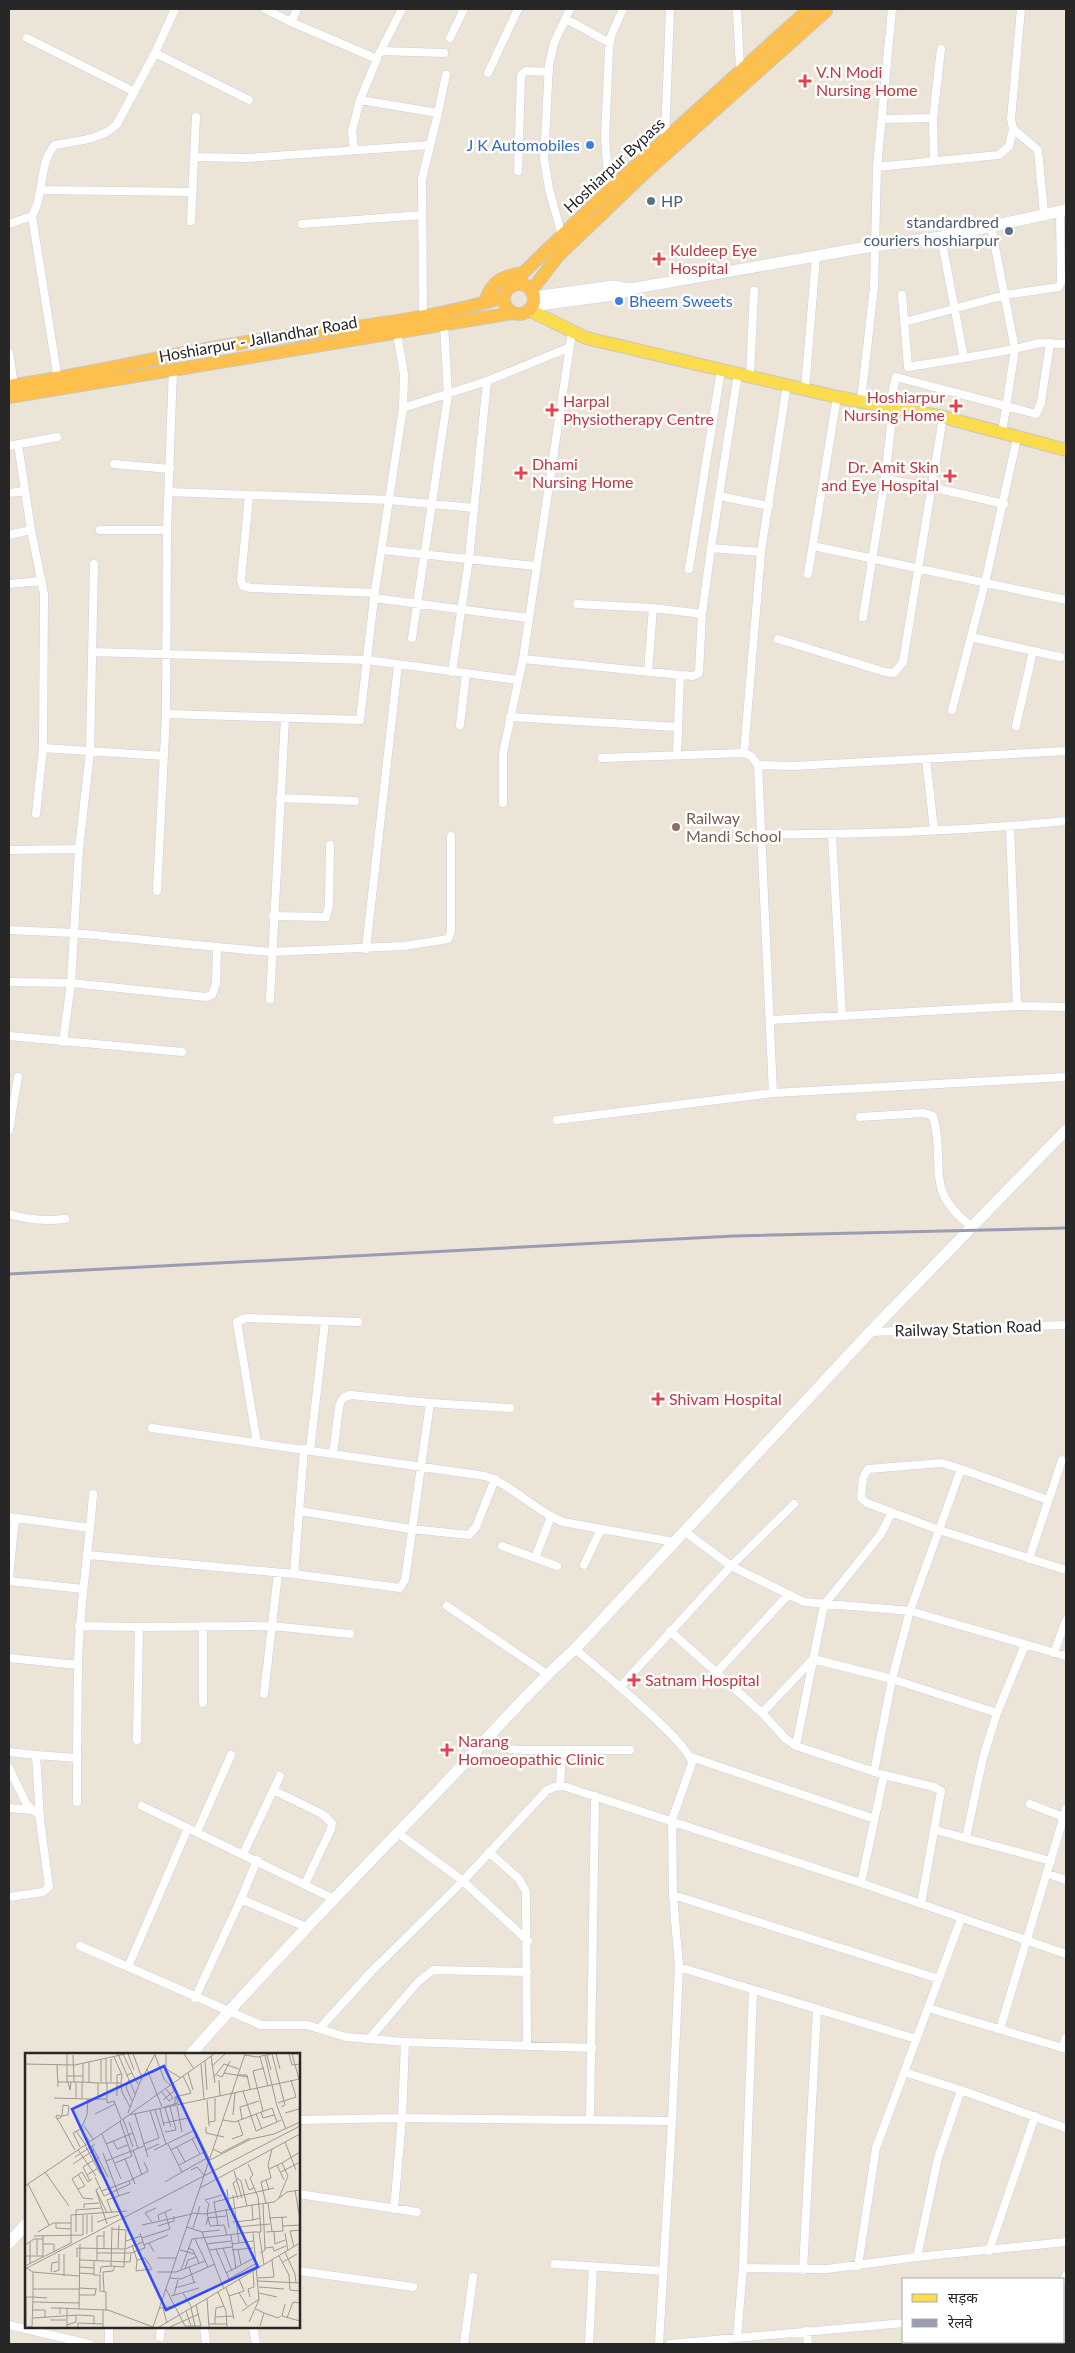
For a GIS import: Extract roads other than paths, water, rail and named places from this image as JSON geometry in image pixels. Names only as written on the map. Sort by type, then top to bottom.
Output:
[{"type":"highway","name":"Hoshiarpur Bypass","points":[[504,297],[523,272],[609,190],[645,165],[666,138],[809,9]]},
{"type":"highway","points":[[526,305],[558,256],[645,165],[826,10]]},
{"type":"highway","points":[[486,302],[495,282],[509,275],[523,272]]},
{"type":"highway","points":[[512,286],[521,284],[526,305]]},
{"type":"highway","points":[[58,383],[207,348],[422,315],[504,297],[505,306],[526,305]]},
{"type":"highway","name":"Hoshiarpur - Jallandhar Road","points":[[10,390],[58,383],[109,382],[397,333],[526,305]]},
{"type":"main road","points":[[526,305],[613,286],[630,289],[873,246],[941,237],[1063,211]]},
{"type":"main road","points":[[526,305],[570,339],[586,338],[837,397],[943,417],[1066,450]]},
{"type":"main road","points":[[192,2053],[306,1927],[489,1738],[547,1674],[575,1649],[870,1332],[1066,1130]]},
{"type":"main road","points":[[9,2243],[25,2225]]},
{"type":"street","points":[[58,383],[32,216],[41,190],[47,160],[55,145],[90,138],[110,131],[117,124],[155,52],[174,9]]},
{"type":"street","points":[[265,9],[377,59]]},
{"type":"street","points":[[291,22],[297,9]]},
{"type":"street","points":[[354,149],[352,131],[360,100],[377,59],[402,9]]},
{"type":"street","points":[[450,38],[464,9]]},
{"type":"street","points":[[488,73],[518,9]]},
{"type":"street","points":[[562,236],[545,168],[548,72],[554,43],[570,9]]},
{"type":"street","points":[[609,190],[605,137],[610,42],[623,9]]},
{"type":"street","points":[[666,138],[670,9]]},
{"type":"street","points":[[737,9],[740,70]]},
{"type":"street","points":[[861,401],[874,287],[873,246],[877,167],[892,9]]},
{"type":"street","points":[[877,167],[999,155],[1009,146],[1013,129],[1011,119],[1021,9]]},
{"type":"street","points":[[566,19],[610,42]]},
{"type":"street","points":[[27,38],[134,92]]},
{"type":"street","points":[[934,161],[933,118],[941,49]]},
{"type":"street","points":[[381,51],[444,53]]},
{"type":"street","points":[[155,52],[249,100]]},
{"type":"street","points":[[518,170],[521,75],[526,71],[548,72]]},
{"type":"street","points":[[422,315],[422,179],[446,75]]},
{"type":"street","points":[[360,100],[438,113]]},
{"type":"street","points":[[191,221],[196,117]]},
{"type":"street","points":[[882,118],[933,118]]},
{"type":"street","points":[[1013,129],[1038,150],[1044,214]]},
{"type":"street","points":[[195,157],[248,158],[430,145]]},
{"type":"street","points":[[41,190],[191,192]]},
{"type":"street","points":[[905,322],[1005,295],[1054,288],[1060,285],[1063,211]]},
{"type":"street","points":[[302,224],[422,215]]},
{"type":"street","points":[[9,224],[32,216]]},
{"type":"street","points":[[991,226],[1015,349],[1002,433]]},
{"type":"street","points":[[941,237],[964,358]]},
{"type":"street","points":[[805,389],[816,257]]},
{"type":"street","points":[[523,659],[680,676],[693,676],[699,673],[702,614],[718,496],[744,374],[754,292]]},
{"type":"street","points":[[902,295],[908,367]]},
{"type":"street","points":[[412,638],[426,554],[448,395],[444,324]]},
{"type":"street","points":[[166,714],[360,720],[374,595],[403,408],[404,375],[397,333]]},
{"type":"street","points":[[403,408],[487,381],[570,339]]},
{"type":"street","points":[[503,803],[503,753],[523,659],[535,566],[570,339]]},
{"type":"street","points":[[896,377],[1006,406],[1029,414],[1036,414],[1040,410],[1050,343]]},
{"type":"street","points":[[862,617],[885,479],[891,408],[896,377],[908,367],[1050,343],[1066,344]]},
{"type":"street","points":[[9,353],[10,390]]},
{"type":"street","points":[[157,891],[166,714],[168,530],[173,370]]},
{"type":"street","points":[[689,569],[721,370]]},
{"type":"street","points":[[452,672],[469,559],[487,381]]},
{"type":"street","points":[[744,753],[762,552],[787,384]]},
{"type":"street","points":[[808,574],[837,397]]},
{"type":"street","points":[[778,639],[894,673],[903,662],[930,487],[943,417]]},
{"type":"street","points":[[9,446],[57,437]]},
{"type":"street","points":[[952,710],[1004,504],[1017,438]]},
{"type":"street","points":[[18,444],[31,530],[42,581],[44,605],[43,748],[36,814]]},
{"type":"street","points":[[114,464],[170,469]]},
{"type":"street","points":[[885,479],[1004,504]]},
{"type":"street","points":[[9,493],[25,491]]},
{"type":"street","points":[[169,492],[389,500],[474,508]]},
{"type":"street","points":[[249,496],[243,586],[374,595],[528,618]]},
{"type":"street","points":[[718,496],[769,506]]},
{"type":"street","points":[[9,535],[31,530]]},
{"type":"street","points":[[100,530],[168,530]]},
{"type":"street","points":[[814,546],[1066,600]]},
{"type":"street","points":[[711,548],[762,552]]},
{"type":"street","points":[[382,550],[535,566]]},
{"type":"street","points":[[63,1042],[70,983],[79,849],[90,752],[94,564]]},
{"type":"street","points":[[9,584],[42,581]]},
{"type":"street","points":[[577,604],[653,608],[702,614]]},
{"type":"street","points":[[648,672],[653,608]]},
{"type":"street","points":[[971,637],[1060,657]]},
{"type":"street","points":[[1016,726],[1033,651]]},
{"type":"street","points":[[92,652],[367,660],[518,680]]},
{"type":"street","points":[[366,948],[398,665]]},
{"type":"street","points":[[460,725],[466,674]]},
{"type":"street","points":[[677,754],[680,676]]},
{"type":"street","points":[[270,999],[271,952],[285,718]]},
{"type":"street","points":[[510,718],[677,727]]},
{"type":"street","points":[[43,748],[164,756]]},
{"type":"street","points":[[758,764],[793,766],[1066,751]]},
{"type":"street","points":[[602,758],[744,753],[751,756],[758,764],[773,1093]]},
{"type":"street","points":[[926,759],[934,829]]},
{"type":"street","points":[[280,798],[355,801]]},
{"type":"street","points":[[762,834],[832,835],[1010,827],[1066,821]]},
{"type":"street","points":[[1010,827],[1017,1006]]},
{"type":"street","points":[[832,835],[842,1015]]},
{"type":"street","points":[[9,930],[74,933],[271,952],[366,948],[442,941],[451,936],[451,836]]},
{"type":"street","points":[[273,916],[326,917],[329,905],[330,846]]},
{"type":"street","points":[[9,850],[79,849]]},
{"type":"street","points":[[9,982],[70,983],[206,998],[212,995],[216,984],[217,947]]},
{"type":"street","points":[[771,1020],[1017,1006],[1066,1007]]},
{"type":"street","points":[[9,1036],[182,1052]]},
{"type":"street","points":[[9,1130],[18,1077]]},
{"type":"street","points":[[557,1120],[773,1093],[1066,1077]]},
{"type":"street","points":[[860,1117],[924,1113],[933,1116],[942,1191],[954,1213],[972,1226]]},
{"type":"street","points":[[9,1214],[23,1218],[49,1220],[65,1218]]},
{"type":"street","points":[[257,1443],[237,1322],[246,1318],[358,1322]]},
{"type":"street","points":[[294,1574],[299,1511],[325,1322]]},
{"type":"street","name":"Railway Station Road","points":[[870,1332],[1066,1325]]},
{"type":"street","points":[[334,1454],[341,1400],[351,1395],[430,1403],[510,1408]]},
{"type":"street","points":[[88,1555],[294,1574],[400,1588],[405,1580],[419,1466],[430,1403]]},
{"type":"street","points":[[152,1428],[419,1466],[495,1479],[551,1518],[576,1526],[674,1542]]},
{"type":"street","points":[[1029,1559],[1062,1460]]},
{"type":"street","points":[[1048,1500],[961,1469],[936,1463],[868,1470],[862,1478],[861,1498],[867,1504],[939,1530],[1066,1570]]},
{"type":"street","points":[[874,1772],[892,1679],[910,1611],[961,1469]]},
{"type":"street","points":[[299,1511],[411,1529],[469,1535],[476,1527],[495,1479]]},
{"type":"street","points":[[77,1802],[79,1626],[93,1494]]},
{"type":"street","points":[[620,1687],[731,1566],[794,1504]]},
{"type":"street","points":[[796,1746],[824,1605],[878,1539],[892,1512]]},
{"type":"street","points":[[9,1577],[12,1518],[90,1528]]},
{"type":"street","points":[[535,1558],[551,1518]]},
{"type":"street","points":[[584,1565],[601,1529]]},
{"type":"street","points":[[684,1532],[731,1566],[804,1602],[824,1605],[883,1607],[910,1611],[1066,1656]]},
{"type":"street","points":[[502,1546],[557,1566]]},
{"type":"street","points":[[264,1694],[278,1573]]},
{"type":"street","points":[[9,1581],[83,1589]]},
{"type":"street","points":[[717,1672],[788,1595]]},
{"type":"street","points":[[447,1606],[547,1674]]},
{"type":"street","points":[[1054,1652],[1066,1620]]},
{"type":"street","points":[[79,1626],[272,1626],[350,1634]]},
{"type":"street","points":[[203,1626],[203,1703]]},
{"type":"street","points":[[136,1740],[139,1627]]},
{"type":"street","points":[[670,1632],[717,1672],[762,1713],[786,1739],[796,1746],[884,1775],[934,1787],[941,1791],[921,1904]]},
{"type":"street","points":[[966,1838],[978,1774],[997,1713],[1025,1645]]},
{"type":"street","points":[[575,1649],[620,1687],[677,1740],[691,1757],[875,1820]]},
{"type":"street","points":[[9,1658],[78,1665]]},
{"type":"street","points":[[813,1659],[892,1679],[997,1713]]},
{"type":"street","points":[[762,1713],[813,1659]]},
{"type":"street","points":[[489,1738],[510,1749],[630,1750]]},
{"type":"street","points":[[560,1785],[562,1750]]},
{"type":"street","points":[[9,1752],[77,1758]]},
{"type":"street","points":[[9,1897],[43,1892],[49,1887],[40,1816],[36,1755]]},
{"type":"street","points":[[197,1832],[232,1755]]},
{"type":"street","points":[[659,2344],[679,1967],[674,1895],[672,1820],[690,1770],[691,1757]]},
{"type":"street","points":[[9,1768],[23,1799],[40,1816]]},
{"type":"street","points":[[861,1883],[884,1775]]},
{"type":"street","points":[[242,1854],[280,1776]]},
{"type":"street","points":[[320,2028],[371,1972],[463,1881],[547,1790],[560,1785],[861,1883],[1066,1954]]},
{"type":"street","points":[[273,1790],[322,1814],[332,1823],[331,1829],[305,1884]]},
{"type":"street","points":[[590,2119],[595,1796]]},
{"type":"street","points":[[1000,2029],[1065,1815],[1030,1804]]},
{"type":"street","points":[[142,1806],[257,1860],[334,1899]]},
{"type":"street","points":[[9,1808],[32,1810]]},
{"type":"street","points":[[128,1967],[188,1828]]},
{"type":"street","points":[[935,1830],[1051,1861]]},
{"type":"street","points":[[398,1833],[463,1881],[528,1941]]},
{"type":"street","points":[[489,1852],[519,1880],[524,1887],[527,1899],[527,2045]]},
{"type":"street","points":[[195,1998],[257,1860]]},
{"type":"street","points":[[1048,1874],[1066,1880]]},
{"type":"street","points":[[674,1895],[939,1978]]},
{"type":"street","points":[[241,1899],[306,1927]]},
{"type":"street","points":[[858,2266],[876,2148],[961,1919]]},
{"type":"street","points":[[80,1946],[195,1998],[261,2025],[307,2025],[346,2037],[405,2042],[592,2048]]},
{"type":"street","points":[[679,1967],[916,2039]]},
{"type":"street","points":[[370,2038],[418,1982],[433,1970],[527,1972]]},
{"type":"street","points":[[737,2337],[743,2268],[753,1991]]},
{"type":"street","points":[[928,2008],[1064,2048],[1066,2038]]},
{"type":"street","points":[[803,2270],[817,2010]]},
{"type":"street","points":[[394,2208],[402,2118],[405,2042]]},
{"type":"street","points":[[904,2072],[961,2090],[1066,2128]]},
{"type":"street","points":[[918,2257],[938,2158],[961,2090]]},
{"type":"street","points":[[989,2251],[1035,2116]]},
{"type":"street","points":[[300,2120],[402,2118],[672,2121]]},
{"type":"street","points":[[300,2194],[417,2212]]},
{"type":"street","points":[[743,2268],[803,2270],[858,2266],[918,2257],[1066,2242]]},
{"type":"street","points":[[555,2264],[663,2271]]},
{"type":"street","points":[[590,2344],[593,2266]]},
{"type":"street","points":[[300,2271],[413,2287]]},
{"type":"street","points":[[464,2344],[473,2277]]},
{"type":"street","points":[[670,2344],[902,2322]]},
{"type":"street","points":[[9,2324],[89,2344]]},
{"type":"street","points":[[109,2328],[109,2344]]},
{"type":"street","points":[[160,2337],[161,2328]]},
{"type":"street","points":[[204,2328],[206,2344]]},
{"type":"street","points":[[253,2328],[256,2344]]},
{"type":"street","points":[[807,2331],[808,2344]]},
{"type":"railway","points":[[9,1274],[734,1236],[1066,1228]]},
{"type":"place","name":"V.N Modi Nursing Home","points":[[805,81]]},
{"type":"place","name":"J K Automobiles","points":[[590,145]]},
{"type":"place","name":"HP","points":[[651,201]]},
{"type":"place","name":"standardbred couriers hoshiarpur","points":[[1009,231]]},
{"type":"place","name":"Kuldeep Eye Hospital","points":[[659,259]]},
{"type":"place","name":"Bheem Sweets","points":[[619,301]]},
{"type":"place","name":"Hoshiarpur Nursing Home","points":[[956,406]]},
{"type":"place","name":"Harpal Physiotherapy Centre","points":[[552,410]]},
{"type":"place","name":"Dhami Nursing Home","points":[[521,473]]},
{"type":"place","name":"Dr. Amit Skin and Eye Hospital","points":[[950,476]]},
{"type":"place","name":"Railway Mandi School","points":[[676,827]]},
{"type":"place","name":"Shivam Hospital","points":[[658,1399]]},
{"type":"place","name":"Satnam Hospital","points":[[634,1680]]},
{"type":"place","name":"Narang Homoeopathic Clinic","points":[[447,1750]]}]
